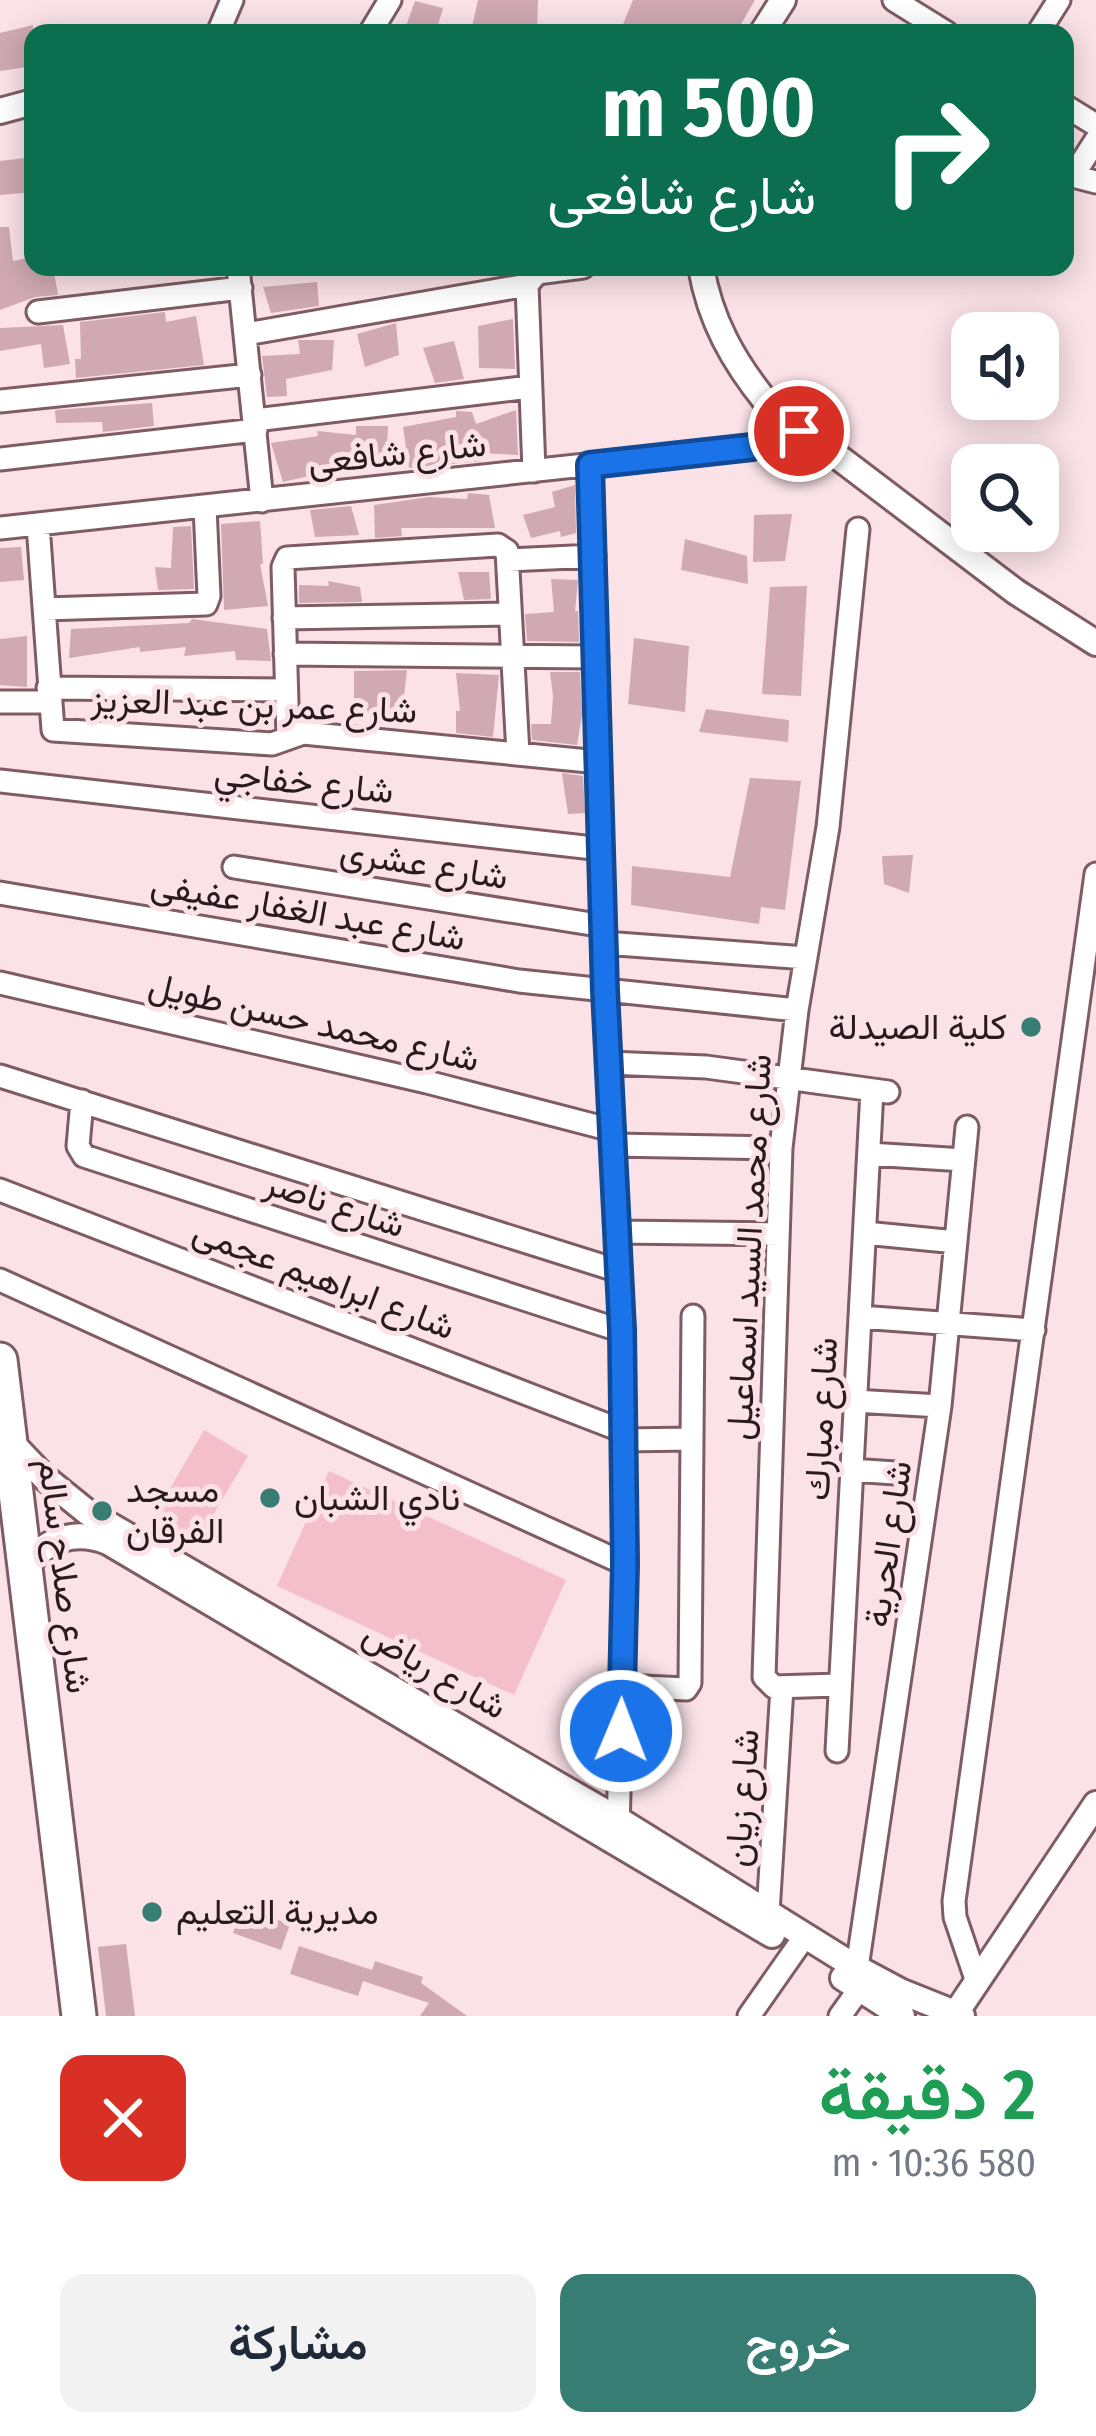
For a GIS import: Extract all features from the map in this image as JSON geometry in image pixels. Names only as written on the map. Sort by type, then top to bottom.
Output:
[{"type":"main road","name":"شارع صلاح سالم","points":[[0,1360],[79,2016]]},
{"type":"main road","name":"شارع صلاح سالم","points":[[0,1540],[58,2016]]},
{"type":"street","points":[[894,0],[925,8]]},
{"type":"street","points":[[1074,169],[1096,140]]},
{"type":"street","points":[[246,334],[526,285],[534,276]]},
{"type":"street","points":[[704,276],[720,333],[767,403],[1016,592],[1096,643]]},
{"type":"street","points":[[38,312],[240,278],[262,501]]},
{"type":"street","points":[[526,285],[534,471]]},
{"type":"street","points":[[0,401],[250,375]]},
{"type":"street","points":[[0,459],[530,387]]},
{"type":"street","name":"شارع شافعى","points":[[0,528],[752,447],[799,431]]},
{"type":"street","points":[[590,465],[605,991],[622,1330],[625,1564],[618,1832]]},
{"type":"street","points":[[44,609],[206,604],[205,507]]},
{"type":"street","points":[[38,525],[48,695]]},
{"type":"street","name":"شارع محمد السيد اسماعيل","points":[[782,1687],[770,1685],[764,1677],[782,1148],[797,1010],[828,827],[858,529]]},
{"type":"street","points":[[288,738],[283,567],[292,557],[498,545],[507,551],[508,560],[518,754]]},
{"type":"street","points":[[508,560],[594,556]]},
{"type":"street","points":[[284,618],[510,614]]},
{"type":"street","points":[[285,654],[597,657]]},
{"type":"street","points":[[0,701],[48,695],[285,690]]},
{"type":"street","name":"شارع عمر بن عبد العزيز","points":[[48,695],[51,727],[272,744],[303,733],[599,762]]},
{"type":"street","name":"شارع خفاجي","points":[[0,781],[602,849]]},
{"type":"street","name":"شارع عشرى","points":[[234,867],[604,935],[806,958]]},
{"type":"street","points":[[977,1982],[958,1930],[954,1900],[1096,874]]},
{"type":"street","name":"شارع عبد الغفار عفيفى","points":[[0,892],[519,981],[797,1010]]},
{"type":"street","name":"شارع محمد حسن طويل","points":[[0,983],[428,1082],[612,1137],[782,1148]]},
{"type":"street","points":[[609,1063],[686,1065],[788,1080]]},
{"type":"street","points":[[0,1076],[619,1271]]},
{"type":"street","name":"شارع مبارك","points":[[788,1080],[880,1091],[868,1154],[837,1751]]},
{"type":"street","name":"شارع ناصر","points":[[82,1101],[78,1146],[84,1156],[622,1330]]},
{"type":"street","name":"شارع الحرية","points":[[859,1978],[940,1406],[967,1127]]},
{"type":"street","points":[[868,1154],[964,1160]]},
{"type":"street","name":"شارع ابراهيم عجمى","points":[[0,1190],[623,1435]]},
{"type":"street","points":[[617,1232],[778,1234]]},
{"type":"street","points":[[865,1233],[956,1242]]},
{"type":"street","points":[[0,1280],[625,1564]]},
{"type":"street","points":[[622,1686],[682,1689],[690,1683],[693,1316]]},
{"type":"street","points":[[860,1317],[1034,1330]]},
{"type":"street","points":[[854,1401],[940,1406]]},
{"type":"street","points":[[623,1435],[691,1439]]},
{"type":"street","name":"شارع رياض","points":[[9,1440],[87,1512],[186,1577],[800,1942],[859,1978],[896,2008],[957,2015]]},
{"type":"street","points":[[851,1469],[895,1473]]},
{"type":"street","name":"شارع رياض","points":[[26,1568],[52,1542],[90,1536],[186,1577]]},
{"type":"street","points":[[782,1687],[838,1685]]},
{"type":"street","name":"شارع زيان","points":[[768,1913],[782,1687]]},
{"type":"street","points":[[957,2015],[1096,1804]]},
{"type":"street","name":"شارع رياض","points":[[618,1832],[768,1913],[800,1942]]},
{"type":"street","points":[[749,2016],[800,1942]]},
{"type":"street","points":[[840,2016],[859,1978]]},
{"type":"shaded area","points":[[204,1430],[248,1456],[196,1544],[153,1518]]},
{"type":"shaded area","points":[[329,1471],[566,1580],[514,1695],[277,1586]]},
{"type":"building","points":[[478,0],[538,0],[537,24],[473,24]]},
{"type":"building","points":[[633,0],[755,0],[741,24],[623,24]]},
{"type":"building","points":[[415,1],[443,8],[438,24],[407,24]]},
{"type":"building","points":[[24,27],[24,67],[0,71],[0,33]]},
{"type":"building","points":[[24,158],[24,193],[0,195],[0,161]]},
{"type":"building","points":[[0,227],[9,227],[13,261],[24,259],[24,276],[55,276],[58,295],[35,297],[0,310]]},
{"type":"building","points":[[317,282],[319,306],[271,313],[263,287]]},
{"type":"building","points":[[165,312],[166,322],[196,316],[204,365],[76,378],[75,359],[81,359],[80,322]]},
{"type":"building","points":[[513,319],[515,369],[479,368],[478,326]]},
{"type":"building","points":[[396,323],[399,355],[365,367],[357,334]]},
{"type":"building","points":[[63,325],[70,364],[44,368],[41,344],[0,351],[0,328]]},
{"type":"building","points":[[298,340],[334,340],[332,370],[286,379],[287,396],[267,397],[262,356],[300,354]]},
{"type":"building","points":[[454,341],[464,379],[435,383],[423,348]]},
{"type":"building","points":[[152,403],[154,426],[103,432],[102,422],[56,423],[55,410]]},
{"type":"building","points":[[516,410],[518,455],[482,453],[483,461],[409,468],[403,427],[456,417],[456,411],[472,412],[476,424]]},
{"type":"building","points":[[356,426],[388,426],[386,465],[308,470],[309,476],[283,482],[271,443],[318,436],[317,431],[356,435]]},
{"type":"building","points":[[575,485],[576,533],[561,537],[560,531],[531,538],[523,515],[555,507],[552,492]]},
{"type":"building","points":[[468,493],[489,495],[495,528],[401,528],[402,536],[375,538],[374,505],[429,497],[467,499]]},
{"type":"building","points":[[351,506],[359,535],[315,537],[310,510]]},
{"type":"building","points":[[792,514],[785,561],[753,562],[754,515]]},
{"type":"building","points":[[260,521],[260,564],[268,606],[224,610],[221,524]]},
{"type":"building","points":[[191,526],[194,589],[158,590],[155,567],[171,568],[173,527]]},
{"type":"building","points":[[685,539],[747,556],[748,584],[681,570]]},
{"type":"building","points":[[21,547],[24,580],[0,582],[0,548]]},
{"type":"building","points":[[458,572],[489,572],[491,599],[464,600]]},
{"type":"building","points":[[551,579],[578,580],[579,642],[527,641],[525,614],[554,612]]},
{"type":"building","points":[[328,581],[360,587],[362,602],[299,603],[299,585],[329,586]]},
{"type":"building","points":[[807,586],[801,696],[762,694],[770,587]]},
{"type":"building","points":[[192,619],[267,629],[271,661],[236,660],[235,651],[184,656],[186,647],[140,652],[140,647],[69,658],[71,629],[189,623]]},
{"type":"building","points":[[27,636],[27,687],[0,685],[0,639]]},
{"type":"building","points":[[634,638],[689,646],[685,712],[628,704]]},
{"type":"building","points":[[407,670],[402,713],[354,714],[354,671]]},
{"type":"building","points":[[550,672],[580,672],[582,715],[577,745],[532,740],[531,724],[551,724]]},
{"type":"building","points":[[456,673],[499,675],[493,737],[456,733],[456,711],[460,711]]},
{"type":"building","points":[[706,709],[789,720],[788,742],[699,732]]},
{"type":"building","points":[[562,773],[583,776],[585,813],[568,814]]},
{"type":"building","points":[[750,778],[801,781],[785,910],[761,907],[759,924],[631,905],[632,866],[730,877]]},
{"type":"building","points":[[913,855],[909,893],[884,884],[882,856]]},
{"type":"building","points":[[242,1908],[290,1924],[281,1950],[233,1933]]},
{"type":"building","points":[[126,1944],[135,2016],[106,2016],[98,1947]]},
{"type":"building","points":[[299,1946],[372,1970],[375,1961],[423,1977],[421,1983],[467,2016],[420,2016],[429,2003],[363,1981],[358,1996],[290,1974]]},
{"type":"place","name":"كلية الصيدلة","points":[[1031,1027]]},
{"type":"place","name":"نادي الشبان","points":[[270,1498]]},
{"type":"place","name":"مسجد الفرقان","points":[[102,1511]]},
{"type":"place","name":"مديرية التعليم","points":[[152,1912]]},
{"type":"route","points":[[621,1731],[622,1330],[605,991],[590,465],[752,447],[799,431]]}]
